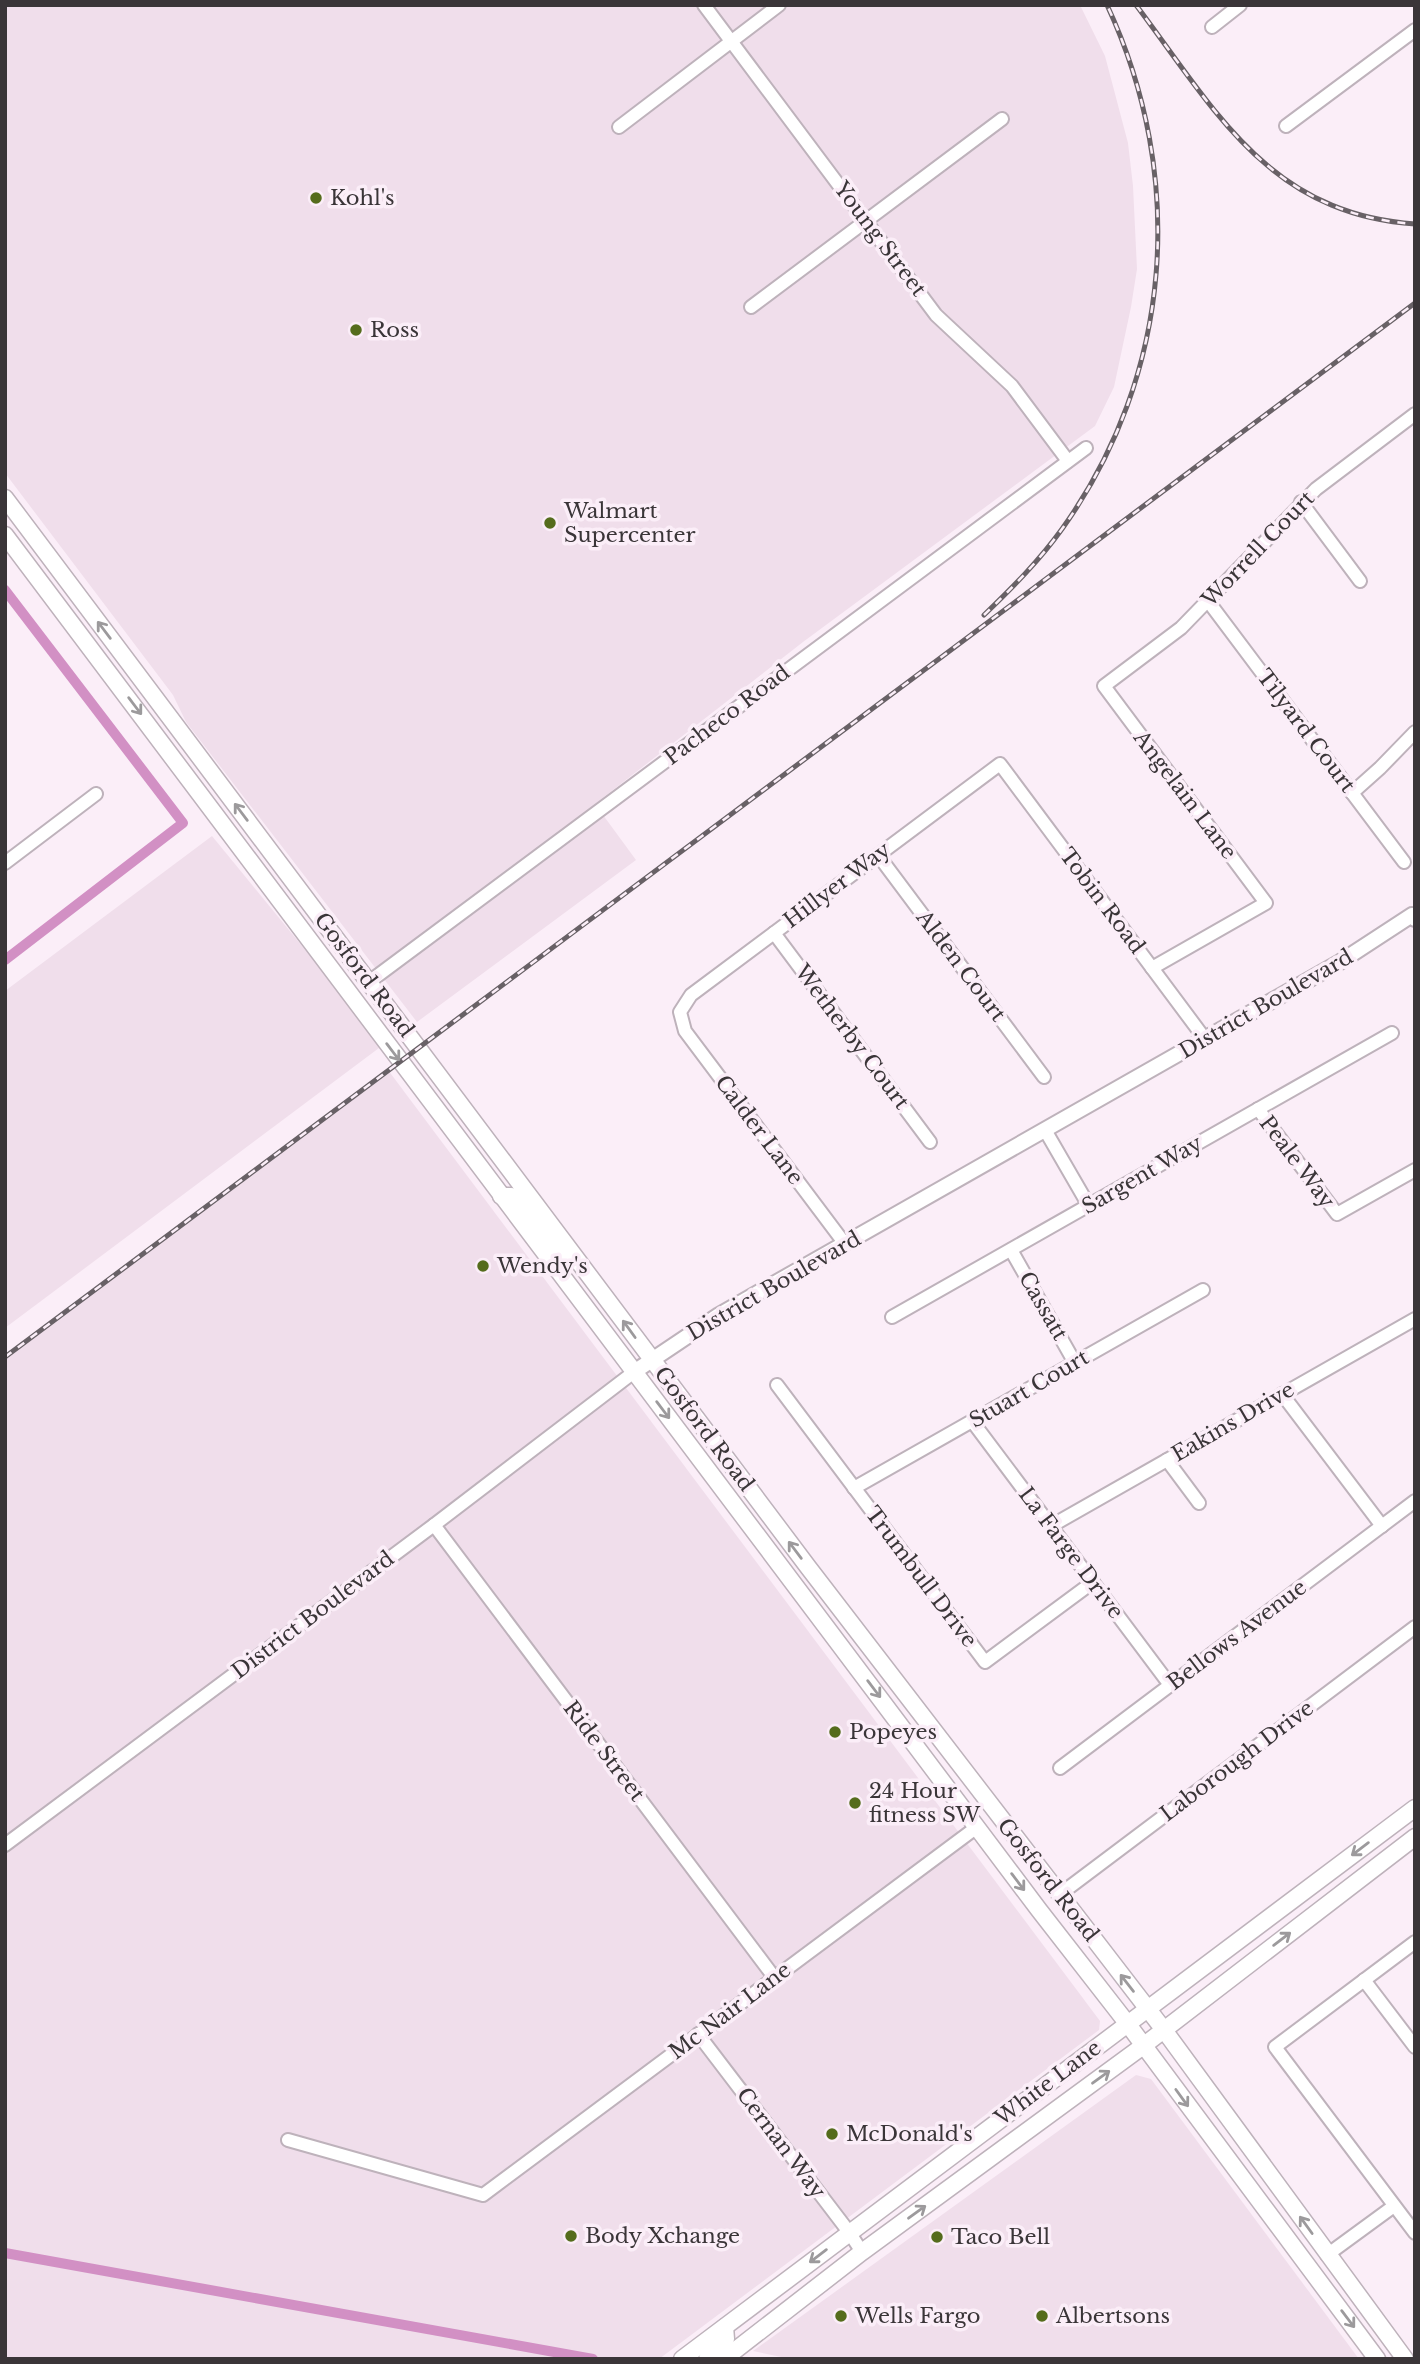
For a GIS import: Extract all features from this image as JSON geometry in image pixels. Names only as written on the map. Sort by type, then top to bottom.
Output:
[{"type":"main road","name":"Gosford Road","points":[[5,498],[896,1683],[1164,2030],[1404,2359]]},
{"type":"main road","name":"Gosford Road","points":[[5,535],[1127,2023],[1377,2359]]},
{"type":"main road","points":[[296,922],[321,938],[348,974],[360,981],[369,982]]},
{"type":"main road","points":[[348,992],[363,998],[388,1026],[414,1041]]},
{"type":"main road","points":[[443,1118],[465,1126],[505,1179],[518,1179]]},
{"type":"main road","points":[[501,1196],[512,1196],[520,1202],[557,1251],[582,1265]]},
{"type":"main road","points":[[790,1578],[805,1582],[862,1655],[896,1683]]},
{"type":"main road","name":"White Lane","points":[[721,2349],[724,2327],[1415,1808]]},
{"type":"main road","points":[[977,1827],[987,1827],[998,1833],[1055,1889]]},
{"type":"main road","name":"White Lane","points":[[682,2359],[721,2349],[862,2252],[1143,2046],[1415,1838]]},
{"type":"main road","points":[[1247,2186],[1315,2256],[1327,2255]]},
{"type":"main road","points":[[1312,2271],[1325,2275],[1337,2285],[1404,2359]]},
{"type":"main road","points":[[707,2359],[721,2349]]},
{"type":"street","name":"Young Street","points":[[704,5],[936,315],[1012,386],[1068,461]]},
{"type":"street","points":[[619,127],[779,5]]},
{"type":"street","points":[[1212,27],[1240,5]]},
{"type":"street","points":[[1286,126],[1415,30]]},
{"type":"street","points":[[751,307],[1002,119]]},
{"type":"street","name":"Worrell Court","points":[[1104,686],[1181,628],[1301,502],[1412,421]]},
{"type":"street","name":"Pacheco Road","points":[[369,982],[1086,448]]},
{"type":"street","points":[[1301,502],[1360,581]]},
{"type":"street","name":"Tilyard Court","points":[[1208,601],[1404,862]]},
{"type":"street","name":"Angelain Lane","points":[[1104,686],[1266,903],[1152,968]]},
{"type":"street","points":[[1352,793],[1415,732]]},
{"type":"street","name":"Hillyer Way","points":[[680,1012],[691,995],[1000,764]]},
{"type":"street","name":"Tobin Road","points":[[1000,764],[1205,1039]]},
{"type":"street","points":[[5,863],[96,794]]},
{"type":"street","name":"Alden Court","points":[[878,855],[1044,1077]]},
{"type":"street","name":"District Boulevard","points":[[5,1846],[651,1359],[725,1312],[1350,957],[1414,916]]},
{"type":"street","name":"Wetherby Court","points":[[774,933],[930,1142]]},
{"type":"street","name":"Calder Lane","points":[[680,1012],[685,1031],[845,1244]]},
{"type":"street","name":"Sargent Way","points":[[892,1317],[1392,1033]]},
{"type":"street","name":"Peale Way","points":[[1258,1109],[1337,1214],[1415,1170]]},
{"type":"street","points":[[1045,1130],[1088,1206]]},
{"type":"street","name":"Cassatt","points":[[1011,1250],[1075,1363]]},
{"type":"street","name":"Stuart Court","points":[[854,1488],[1203,1290]]},
{"type":"street","name":"Eakins Drive","points":[[1051,1526],[1415,1319]]},
{"type":"street","name":"Trumbull Drive","points":[[777,1385],[985,1662],[1093,1581]]},
{"type":"street","points":[[1282,1394],[1381,1527]]},
{"type":"street","name":"La Farge Drive","points":[[972,1421],[1170,1685]]},
{"type":"street","points":[[1167,1460],[1199,1503]]},
{"type":"street","name":"Bellows Avenue","points":[[1060,1768],[1415,1502]]},
{"type":"street","name":"Ride Street","points":[[434,1525],[774,1977]]},
{"type":"street","name":"Laborough Drive","points":[[1055,1889],[1415,1627]]},
{"type":"street","name":"Mc Nair Lane","points":[[288,2140],[483,2195],[977,1827]]},
{"type":"street","points":[[1415,1942],[1275,2047],[1415,2233]]},
{"type":"street","points":[[1364,1980],[1415,2047]]},
{"type":"street","name":"Cernan Way","points":[[698,2034],[862,2252]]},
{"type":"street","points":[[1327,2255],[1394,2206]]},
{"type":"shaded area","points":[[5,5],[1080,5],[1105,56],[1128,143],[1133,186],[1137,269],[1114,387],[1095,426],[803,642],[595,804],[636,860],[417,1022],[186,722],[173,695],[5,473]]},
{"type":"shaded area","points":[[212,836],[383,1045],[5,1328],[5,991]]},
{"type":"shaded area","points":[[388,1070],[1100,2021],[1099,2030],[659,2359],[5,2359],[5,1357]]},
{"type":"shaded area","points":[[1136,2075],[1151,2079],[1359,2359],[791,2359],[753,2351]]},
{"type":"waterway","points":[[5,590],[183,823],[5,960]]},
{"type":"waterway","points":[[5,2253],[593,2359]]},
{"type":"railway","points":[[984,615],[1053,541],[1099,469],[1127,406],[1146,340],[1156,273],[1157,206],[1149,138],[1133,71],[1107,5]]},
{"type":"railway","points":[[1136,5],[1220,118],[1250,150],[1283,178],[1321,200],[1364,216],[1415,224]]},
{"type":"railway","points":[[5,1357],[1415,303]]},
{"type":"place","name":"Kohl's","points":[[316,198]]},
{"type":"place","name":"Ross","points":[[356,330]]},
{"type":"place","name":"Walmart Supercenter","points":[[550,523]]},
{"type":"place","name":"Wendy's","points":[[483,1266]]},
{"type":"place","name":"Popeyes","points":[[835,1732]]},
{"type":"place","name":"24 Hour fitness SW","points":[[855,1803]]},
{"type":"place","name":"McDonald's","points":[[832,2134]]},
{"type":"place","name":"Body Xchange","points":[[571,2236]]},
{"type":"place","name":"Taco Bell","points":[[937,2237]]},
{"type":"place","name":"Wells Fargo","points":[[841,2316]]},
{"type":"place","name":"Albertsons","points":[[1042,2316]]}]
